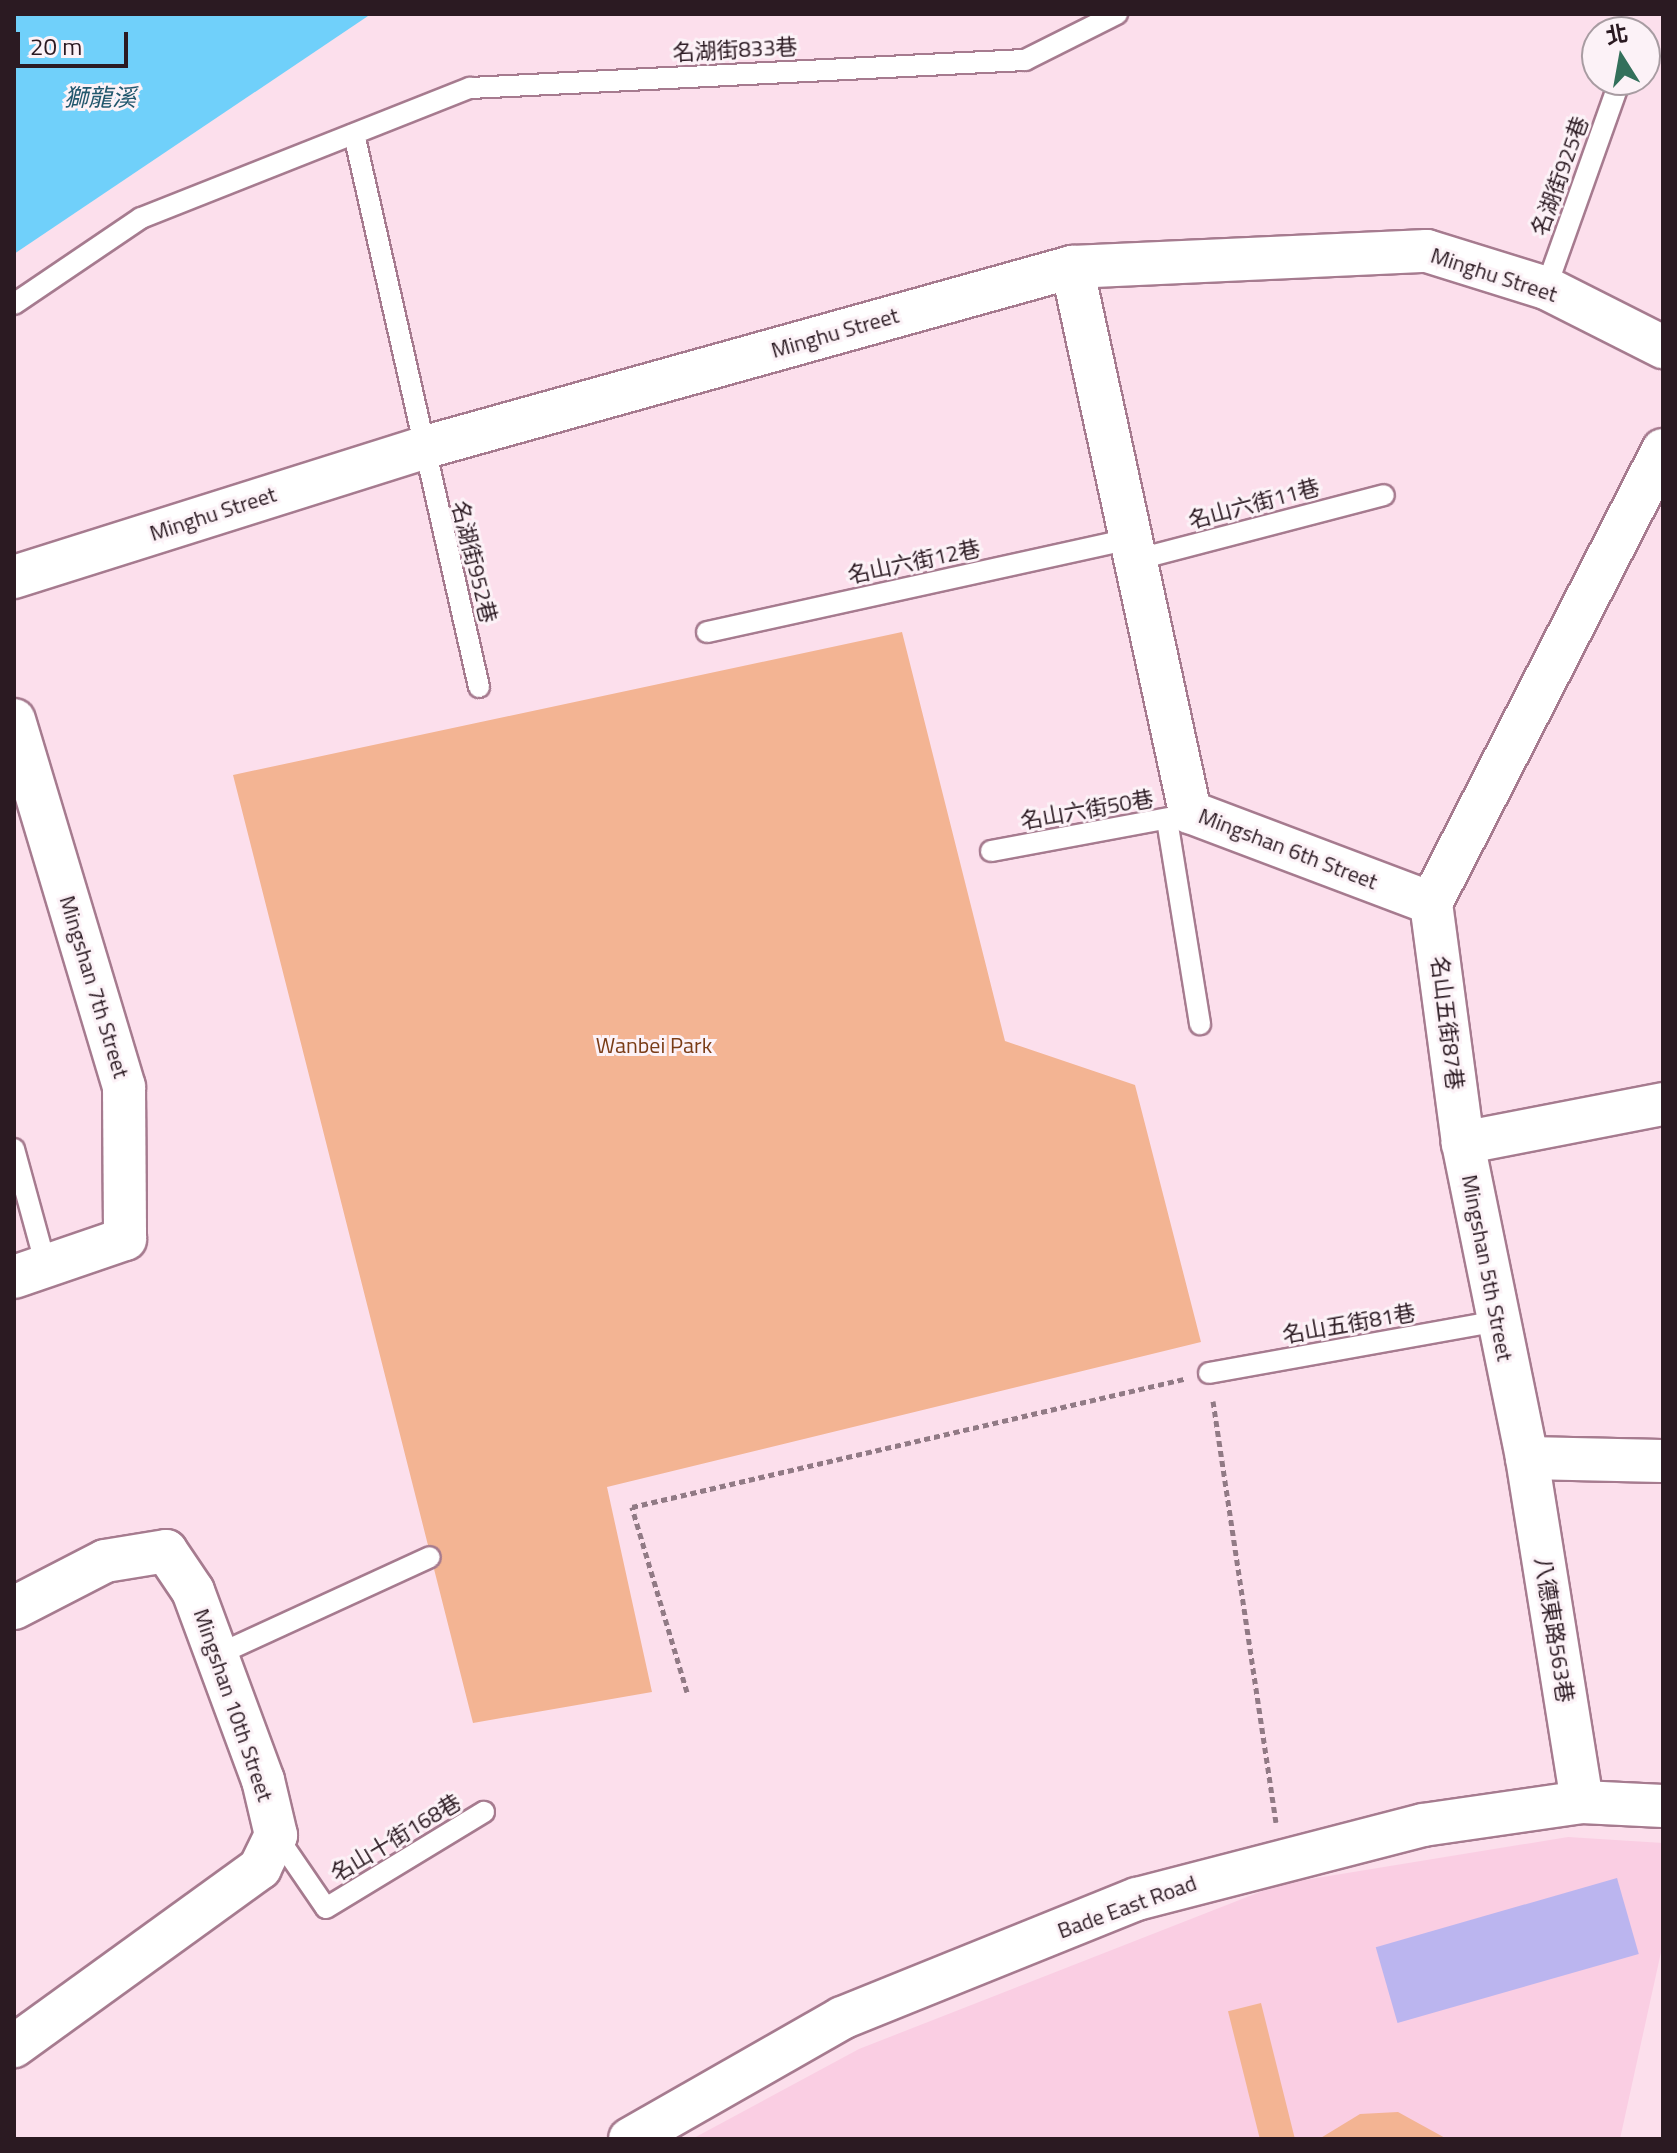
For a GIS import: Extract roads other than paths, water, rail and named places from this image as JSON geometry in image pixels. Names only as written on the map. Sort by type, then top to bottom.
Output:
[{"type":"street","name":"Minghu Street","points":[[14,577],[422,448],[1072,267],[1427,251],[1546,288],[1663,347]]},
{"type":"street","name":"Mingshan 6th Street","points":[[1072,267],[1133,549],[1178,816],[1431,903]]},
{"type":"street","points":[[1431,903],[1663,450]]},
{"type":"street","name":"Mingshan 7th Street","points":[[14,720],[124,1087],[125,1239],[30,1272]]},
{"type":"street","name":"名山五街87巷","points":[[1431,903],[1463,1143]]},
{"type":"street","name":"Mingshan 5th Street","points":[[1527,1458],[1463,1143],[1663,1104]]},
{"type":"street","points":[[1527,1458],[1663,1461]]},
{"type":"street","name":"八德東路563巷","points":[[1527,1458],[1582,1802]]},
{"type":"street","name":"Mingshan 10th Street","points":[[14,1608],[105,1561],[166,1551],[193,1591],[276,1835]]},
{"type":"street","name":"Bade East Road","points":[[630,2139],[842,2018],[1137,1899],[1282,1857],[1582,1802],[1663,1806]]},
{"type":"street","points":[[14,2046],[260,1868],[276,1835]]},
{"type":"lane","name":"名湖街833巷","points":[[14,304],[141,218],[470,88],[1025,60],[1117,14]]},
{"type":"lane","name":"名湖街925巷","points":[[1546,288],[1614,96]]},
{"type":"lane","points":[[354,134],[422,448]]},
{"type":"lane","name":"名湖街952巷","points":[[422,448],[479,687]]},
{"type":"lane","name":"名山六街11巷","points":[[1133,549],[1384,495]]},
{"type":"lane","name":"名山六街12巷","points":[[707,632],[1133,549]]},
{"type":"lane","points":[[1178,816],[1200,1024]]},
{"type":"lane","name":"名山六街50巷","points":[[991,851],[1178,816]]},
{"type":"lane","points":[[14,1149],[30,1272]]},
{"type":"lane","name":"名山五街81巷","points":[[1209,1373],[1497,1321]]},
{"type":"lane","points":[[217,1655],[430,1557]]},
{"type":"lane","name":"名山十街168巷","points":[[276,1835],[326,1908],[484,1812]]},
{"type":"water","name":"獅龍溪","points":[[14,14],[371,14],[14,254]]},
{"type":"park label","name":"Wanbei Park","points":[[654,1046]]}]
